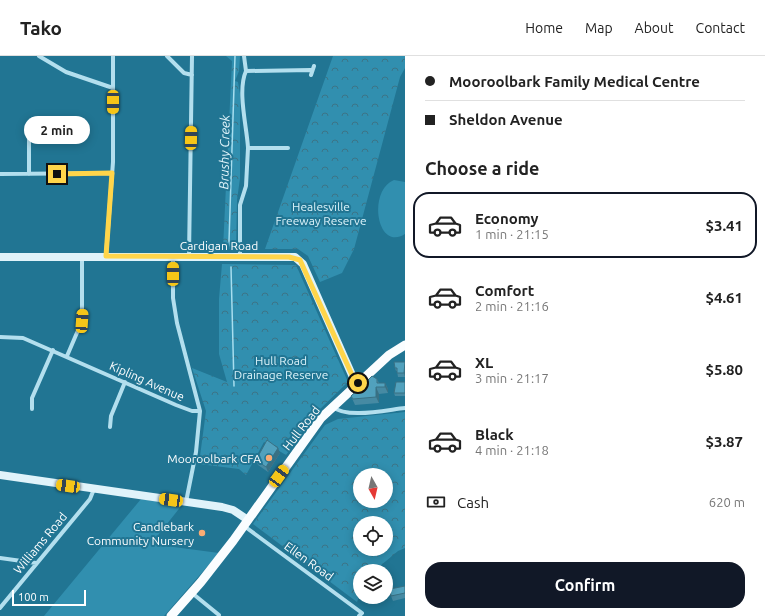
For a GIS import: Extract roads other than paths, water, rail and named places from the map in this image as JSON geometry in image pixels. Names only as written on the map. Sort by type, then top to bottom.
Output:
[{"type":"main road","name":"Hull Road","points":[[171,616],[192,593],[246,523],[317,424],[358,383],[389,355],[405,345]]},
{"type":"street","points":[[40,56],[66,72],[113,88]]},
{"type":"street","points":[[106,256],[112,173],[113,56]]},
{"type":"street","points":[[167,56],[184,73],[192,75]]},
{"type":"street","points":[[189,256],[192,56]]},
{"type":"street","points":[[240,257],[240,205],[246,186],[248,148],[243,114],[243,78],[246,71],[244,56]]},
{"type":"street","points":[[246,71],[312,68],[311,75]]},
{"type":"street","points":[[29,174],[29,131],[33,119]]},
{"type":"street","points":[[248,148],[288,148]]},
{"type":"street","points":[[0,174],[112,173]]},
{"type":"street","name":"Cardigan Road","points":[[0,256],[289,257],[300,260],[352,375],[358,383]]},
{"type":"street","points":[[67,356],[82,321],[82,256]]},
{"type":"street","points":[[173,256],[173,298],[177,323],[200,411],[196,452],[186,502]]},
{"type":"street","name":"Kipling Avenue","points":[[0,337],[23,338],[192,411],[200,411]]},
{"type":"street","points":[[32,409],[32,398],[53,350]]},
{"type":"street","points":[[110,427],[110,416],[125,382]]},
{"type":"street","points":[[332,408],[339,412],[348,414],[405,408]]},
{"type":"street","points":[[0,475],[222,507],[233,510],[246,523]]},
{"type":"street","name":"Williams Road","points":[[0,608],[90,499],[94,489]]},
{"type":"street","name":"Ellen Road","points":[[246,523],[360,614]]},
{"type":"street","points":[[0,558],[36,563]]},
{"type":"street","points":[[192,593],[219,615]]},
{"type":"waterway","name":"Brushy Creek","points":[[231,248],[229,241],[235,56]]},
{"type":"waterway","name":"Brushy Creek","points":[[231,267],[234,386]]},
{"type":"place","name":"Mooroolbark CFA","points":[[269,458]]},
{"type":"place","name":"Candlebark Community Nursery","points":[[202,533]]},
{"type":"park label","name":"Healesville Freeway Reserve","points":[[321,213]]},
{"type":"park label","name":"Hull Road Drainage Reserve","points":[[281,367]]}]
